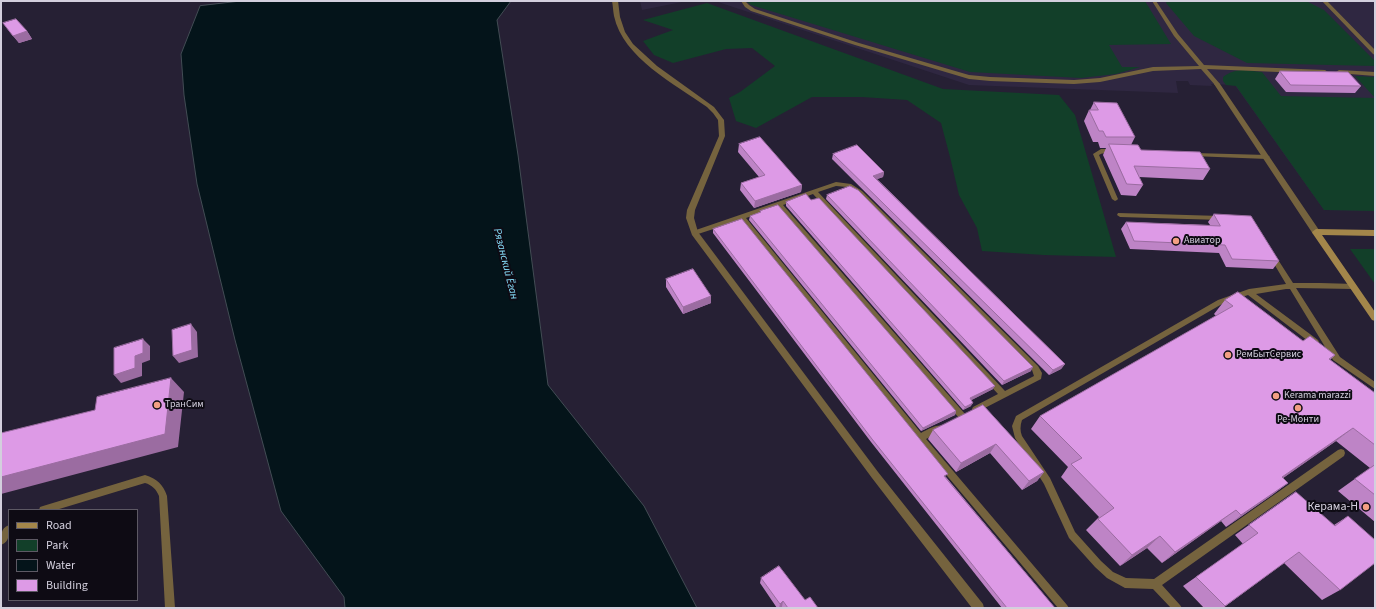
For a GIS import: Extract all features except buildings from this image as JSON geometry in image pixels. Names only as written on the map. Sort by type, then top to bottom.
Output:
[{"type":"main road","points":[[1316,232],[1375,233]]},
{"type":"main road","points":[[1316,232],[1375,318]]},
{"type":"street","points":[[615,1],[614,11],[617,22],[624,35],[632,45],[658,70],[709,105],[720,118],[723,126],[722,136],[692,210],[690,218],[695,233],[875,475],[979,608]]},
{"type":"street","points":[[1217,84],[1316,232]]},
{"type":"lane","points":[[743,1],[753,10],[857,44],[969,77],[1074,82],[1100,80],[1153,68],[1204,67],[1328,72]]},
{"type":"lane","points":[[1154,1],[1176,35],[1217,84]]},
{"type":"lane","points":[[1324,1],[1375,53]]},
{"type":"lane","points":[[1336,72],[1375,74]]},
{"type":"lane","points":[[1115,199],[1096,154],[1101,151],[1117,152]]},
{"type":"lane","points":[[1188,154],[1267,157]]},
{"type":"lane","points":[[695,233],[836,184],[852,186],[860,192],[1035,368],[1038,373],[1038,377],[955,420]]},
{"type":"lane","points":[[814,192],[1004,395]]},
{"type":"lane","points":[[779,204],[962,416]]},
{"type":"lane","points":[[1120,215],[1227,218]]},
{"type":"lane","points":[[742,217],[920,438],[1064,608]]},
{"type":"lane","points":[[1267,248],[1338,360]]},
{"type":"lane","points":[[1341,453],[1155,584],[1125,583],[1110,575],[1072,535],[1047,482],[1019,438],[1016,430],[1016,423],[1019,418],[1220,302],[1249,292],[1290,286],[1353,286]]},
{"type":"lane","points":[[1249,292],[1338,360],[1375,386]]},
{"type":"lane","points":[[920,438],[948,423]]},
{"type":"lane","points":[[46,509],[146,479],[155,482],[161,488],[163,496],[170,608]]},
{"type":"lane","points":[[1,541],[8,530]]},
{"type":"lane","points":[[1155,584],[1177,608]]},
{"type":"shaded area","points":[[640,1],[687,1],[642,10]]},
{"type":"shaded area","points":[[715,1],[1375,1],[1375,211],[1324,210],[1235,85],[1190,85],[1188,81],[1176,81],[1178,93],[969,85]]},
{"type":"green space","points":[[746,1],[1145,1],[1171,44],[1109,45],[1122,67],[1140,67],[1116,74],[1081,78],[970,72],[751,5]]},
{"type":"green space","points":[[1167,1],[1308,2],[1324,10],[1375,61],[1374,66],[1247,63],[1194,36],[1166,3]]},
{"type":"green space","points":[[707,3],[943,89],[1059,95],[1075,115],[1116,257],[1044,255],[982,251],[977,228],[959,195],[941,123],[907,100],[862,97],[812,97],[756,128],[736,121],[729,98],[740,92],[775,66],[752,48],[726,49],[673,63],[654,55],[643,41],[673,30],[643,20]]},
{"type":"green space","points":[[1242,70],[1262,72],[1281,96],[1375,98],[1375,211],[1324,210],[1236,86],[1226,85],[1223,81],[1223,77],[1228,74],[1234,71]]},
{"type":"green space","points":[[1355,76],[1375,77],[1375,98]]},
{"type":"green space","points":[[1350,249],[1375,249],[1375,284]]},
{"type":"water","name":"Рязанский Ёган","points":[[241,1],[511,1],[497,20],[518,155],[548,385],[644,506],[697,608],[345,608],[344,597],[281,511],[235,340],[197,184],[184,95],[181,54],[200,6]]},
{"type":"place","name":"Авиатор","points":[[1176,241]]},
{"type":"place","name":"РемБытСервис","points":[[1228,355]]},
{"type":"place","name":"Kerama marazzi","points":[[1276,396]]},
{"type":"place","name":"ТранСим","points":[[157,405]]},
{"type":"place","name":"Ре-Монти","points":[[1298,408]]},
{"type":"place","name":"Керама-Н","points":[[1366,507]]}]
